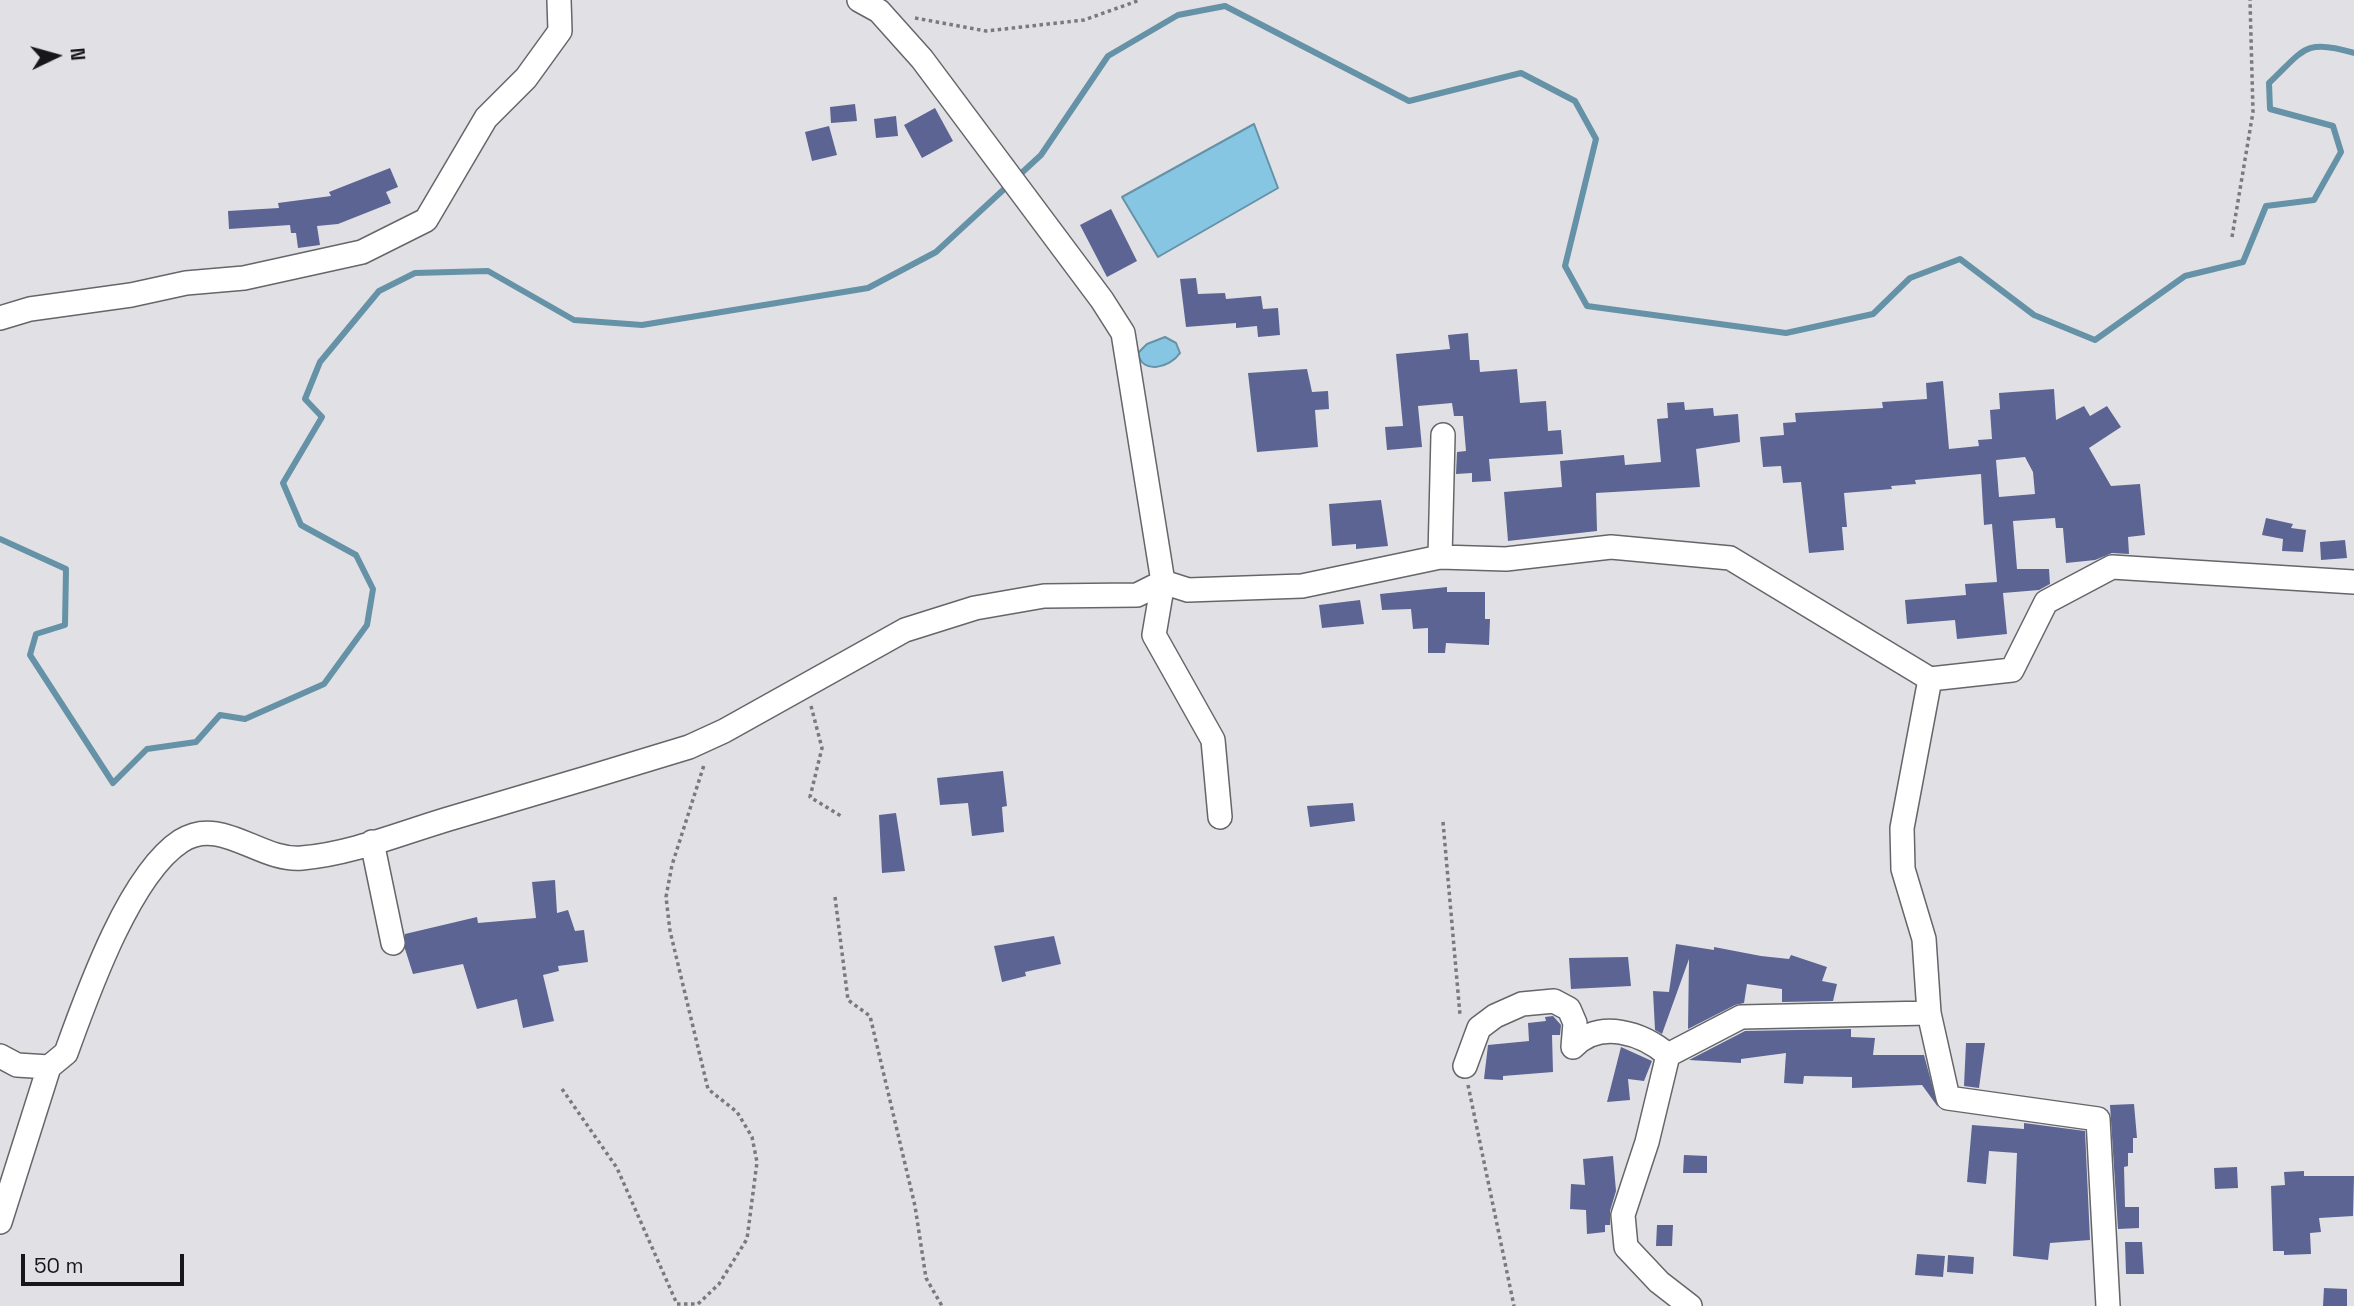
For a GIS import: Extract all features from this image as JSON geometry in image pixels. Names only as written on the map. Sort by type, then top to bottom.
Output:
[{"type":"street","points":[[0,318],[30,309],[131,295],[186,283],[244,278],[362,252],[426,220],[486,118],[526,78],[560,32],[559,0]]},
{"type":"street","points":[[869,5],[922,59],[1102,300],[1123,333],[1163,582],[1154,635],[1213,740],[1220,817]]},
{"type":"street","points":[[1440,557],[1443,435]]},
{"type":"street","points":[[0,1222],[49,1067],[66,1053],[117,927],[156,866],[179,842],[197,832],[223,834],[271,854],[300,859],[372,842],[689,747],[713,737],[905,630],[975,608],[1044,596],[1137,595],[1163,582],[1188,590],[1302,586],[1440,557],[1506,559],[1611,547],[1730,558],[1930,679],[2012,670],[2046,602],[2112,567],[2354,582]]},
{"type":"street","points":[[1930,679],[1902,828],[1903,870],[1924,939],[1929,1013],[1948,1098],[2098,1119],[2108,1306]]},
{"type":"street","points":[[372,842],[393,943]]},
{"type":"street","points":[[1465,1066],[1479,1028],[1495,1016],[1522,1004],[1554,1000],[1569,1009],[1575,1023],[1573,1047],[1591,1033],[1620,1031],[1651,1041],[1668,1055]]},
{"type":"street","points":[[1690,1306],[1659,1282],[1626,1247],[1623,1214],[1647,1142],[1668,1055],[1741,1017],[1929,1013]]},
{"type":"street","points":[[0,1056],[17,1065],[49,1067]]},
{"type":"path","points":[[869,5],[986,31],[1084,20],[1140,0]]},
{"type":"path","points":[[2232,237],[2253,112],[2250,0]]},
{"type":"path","points":[[806,686],[822,748],[810,797],[841,816]]},
{"type":"path","points":[[562,1090],[617,1168],[677,1305],[698,1304],[712,1290],[747,1239],[757,1162],[752,1137],[737,1112],[708,1089],[670,930],[666,897],[672,865],[713,737]]},
{"type":"path","points":[[835,897],[848,1000],[870,1016],[915,1206],[926,1279],[942,1306]]},
{"type":"water","points":[[1254,124],[1278,188],[1158,257],[1122,197]]},
{"type":"water","points":[[1165,337],[1176,343],[1180,353],[1170,362],[1157,367],[1145,364],[1138,353],[1147,344]]},
{"type":"building","points":[[855,104],[857,121],[831,123],[830,107]]},
{"type":"building","points":[[935,108],[953,141],[922,158],[904,125]]},
{"type":"building","points":[[896,116],[898,136],[876,138],[874,119]]},
{"type":"building","points":[[829,126],[837,155],[812,161],[805,132]]},
{"type":"building","points":[[390,168],[398,187],[386,192],[391,203],[338,224],[317,226],[320,245],[298,248],[296,233],[291,233],[290,225],[229,229],[228,211],[279,208],[278,203],[331,196],[329,192]]},
{"type":"building","points":[[1111,209],[1137,261],[1107,277],[1080,225]]},
{"type":"building","points":[[1196,278],[1198,294],[1225,293],[1226,299],[1261,296],[1263,309],[1278,308],[1280,335],[1258,337],[1257,326],[1236,328],[1236,323],[1186,327],[1180,279]]},
{"type":"building","points":[[1468,333],[1470,360],[1479,360],[1480,372],[1517,369],[1520,403],[1546,401],[1548,431],[1561,430],[1563,454],[1489,459],[1491,481],[1472,482],[1472,473],[1456,474],[1457,452],[1466,451],[1463,416],[1454,416],[1452,403],[1418,406],[1422,447],[1387,450],[1385,427],[1403,426],[1396,354],[1450,349],[1448,335]]},
{"type":"building","points":[[1307,369],[1312,392],[1328,391],[1329,409],[1315,410],[1318,447],[1257,452],[1248,373]]},
{"type":"building","points":[[1943,381],[1949,449],[1979,446],[1978,440],[1992,439],[1990,410],[2000,409],[1999,393],[2054,389],[2056,420],[2084,406],[2090,416],[2107,406],[2121,427],[2089,448],[2111,486],[2140,484],[2145,535],[2128,537],[2129,554],[2112,553],[2095,560],[2066,563],[2063,528],[2056,528],[2055,518],[2013,521],[2017,569],[2049,569],[2050,584],[2039,590],[2003,593],[2007,634],[1957,639],[1955,620],[1907,624],[1905,600],[1966,595],[1965,584],[1997,582],[1992,524],[1984,525],[1981,474],[1915,480],[1916,484],[1891,486],[1892,489],[1844,493],[1847,527],[1842,527],[1844,550],[1809,553],[1801,482],[1783,483],[1781,466],[1763,467],[1760,437],[1784,435],[1783,423],[1796,422],[1795,413],[1883,408],[1882,402],[1927,399],[1926,383]],"holes":[[[2025,457],[2033,472],[2035,494],[1999,497],[1996,460]]]},
{"type":"building","points":[[1684,402],[1685,410],[1713,408],[1714,416],[1738,414],[1740,442],[1696,449],[1700,487],[1596,493],[1597,531],[1508,541],[1504,492],[1562,487],[1560,461],[1624,455],[1625,465],[1661,462],[1657,419],[1668,418],[1667,403]]},
{"type":"building","points":[[1381,500],[1388,546],[1356,549],[1356,544],[1332,546],[1329,504]]},
{"type":"building","points":[[2266,518],[2293,524],[2291,528],[2306,530],[2303,552],[2282,551],[2283,539],[2262,535]]},
{"type":"building","points":[[2345,540],[2347,558],[2321,560],[2320,542]]},
{"type":"building","points":[[1447,587],[1447,592],[1485,592],[1485,619],[1490,619],[1489,645],[1446,643],[1445,653],[1428,653],[1428,628],[1413,629],[1411,609],[1382,610],[1380,594]]},
{"type":"building","points":[[1360,600],[1364,624],[1322,628],[1319,605]]},
{"type":"building","points":[[1003,771],[1007,806],[1002,807],[1004,832],[972,836],[968,803],[940,805],[937,778]]},
{"type":"building","points":[[1353,803],[1355,821],[1310,827],[1307,806]]},
{"type":"building","points":[[896,813],[905,871],[882,873],[879,815]]},
{"type":"building","points":[[555,880],[557,913],[568,910],[575,931],[584,930],[588,962],[558,966],[559,971],[543,975],[554,1021],[523,1028],[517,999],[477,1009],[463,964],[413,974],[405,949],[405,934],[477,917],[478,923],[536,918],[532,882]]},
{"type":"building","points":[[1054,936],[1061,964],[1025,972],[1026,976],[1002,982],[994,946]]},
{"type":"building","points":[[1676,944],[1789,959],[1791,955],[1827,967],[1822,981],[1837,984],[1833,1001],[1782,1002],[1782,989],[1747,984],[1744,1003],[1688,1029],[1689,959],[1662,1034],[1655,1030],[1653,991],[1669,992]]},
{"type":"building","points":[[1628,957],[1631,986],[1571,989],[1569,958]]},
{"type":"building","points":[[1553,1016],[1561,1025],[1560,1035],[1552,1035],[1553,1072],[1503,1076],[1503,1080],[1484,1079],[1488,1045],[1529,1041],[1528,1023],[1546,1021],[1545,1017]]},
{"type":"building","points":[[1851,1029],[1851,1037],[1875,1038],[1873,1055],[1924,1055],[1938,1107],[1922,1085],[1852,1088],[1852,1077],[1804,1076],[1803,1084],[1784,1083],[1786,1053],[1741,1059],[1741,1063],[1689,1060],[1745,1031]]},
{"type":"building","points":[[1966,1043],[1985,1043],[1979,1088],[1964,1086]]},
{"type":"building","points":[[1621,1047],[1652,1061],[1644,1081],[1628,1079],[1630,1100],[1607,1102]]},
{"type":"building","points":[[2134,1104],[2137,1138],[2133,1138],[2133,1153],[2128,1153],[2128,1166],[2124,1167],[2125,1207],[2139,1207],[2139,1228],[2118,1229],[2110,1105]]},
{"type":"building","points":[[2024,1123],[2085,1131],[2090,1240],[2050,1243],[2048,1260],[2013,1256],[2017,1153],[1989,1151],[1986,1184],[1967,1182],[1972,1125],[2024,1129]]},
{"type":"building","points":[[1684,1155],[1707,1156],[1707,1173],[1683,1173]]},
{"type":"building","points":[[1613,1156],[1616,1191],[1610,1211],[1610,1225],[1605,1225],[1605,1232],[1587,1234],[1586,1210],[1570,1209],[1571,1184],[1585,1185],[1583,1159]]},
{"type":"building","points":[[2237,1167],[2238,1188],[2215,1189],[2214,1168]]},
{"type":"building","points":[[2304,1171],[2304,1176],[2354,1176],[2353,1216],[2319,1218],[2321,1232],[2310,1233],[2311,1254],[2284,1255],[2284,1251],[2273,1251],[2271,1186],[2285,1185],[2284,1172]]},
{"type":"building","points":[[1657,1225],[1673,1225],[1672,1246],[1656,1246]]},
{"type":"building","points":[[2125,1242],[2142,1242],[2144,1274],[2126,1274]]},
{"type":"building","points":[[1917,1254],[1945,1256],[1943,1277],[1915,1275]]},
{"type":"building","points":[[1948,1255],[1974,1257],[1973,1274],[1947,1272]]},
{"type":"building","points":[[2324,1288],[2347,1289],[2347,1306],[2323,1306]]},
{"type":"waterway","points":[[0,539],[66,569],[65,625],[36,634],[30,655],[113,783],[147,749],[196,742],[220,715],[245,719],[324,684],[367,625],[373,589],[356,555],[301,525],[283,483],[322,417],[305,399],[320,362],[379,291],[415,273],[488,271],[574,320],[642,325],[868,288],[936,252],[1041,155],[1108,56],[1178,15],[1225,6],[1409,101],[1521,73],[1575,101],[1596,139],[1565,266],[1587,306],[1786,333],[1873,314],[1910,278],[1960,259],[2034,315],[2095,340],[2185,276],[2243,262],[2266,206],[2314,200],[2341,152],[2333,126],[2270,109],[2269,83],[2298,55],[2314,47],[2354,53]]}]
